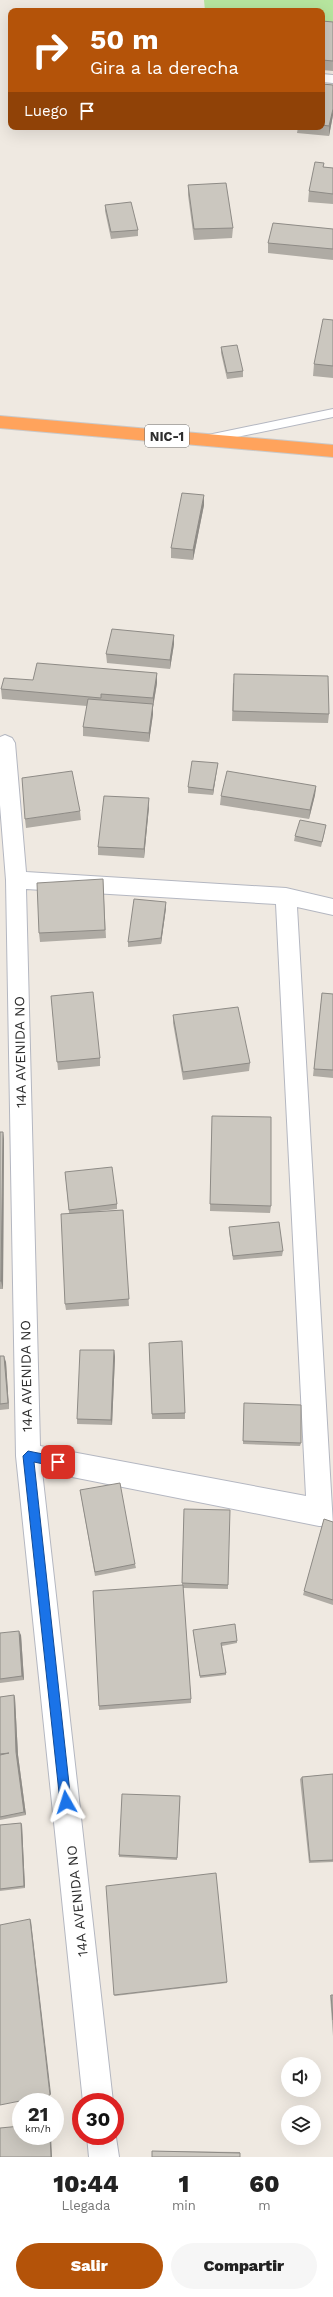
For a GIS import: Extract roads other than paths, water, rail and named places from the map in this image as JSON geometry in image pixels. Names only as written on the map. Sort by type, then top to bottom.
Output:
[{"type":"highway","name":"NIC-1","points":[[0,422],[333,451]]},
{"type":"street","name":"14A AVENIDA NO","points":[[5,743],[16,880],[28,1456],[97,2093]]},
{"type":"street","points":[[16,880],[286,896],[333,907]]},
{"type":"street","points":[[28,1456],[326,1513],[286,896]]},
{"type":"street","points":[[103,2145],[104,2157]]},
{"type":"lane","points":[[204,440],[333,412]]}]
